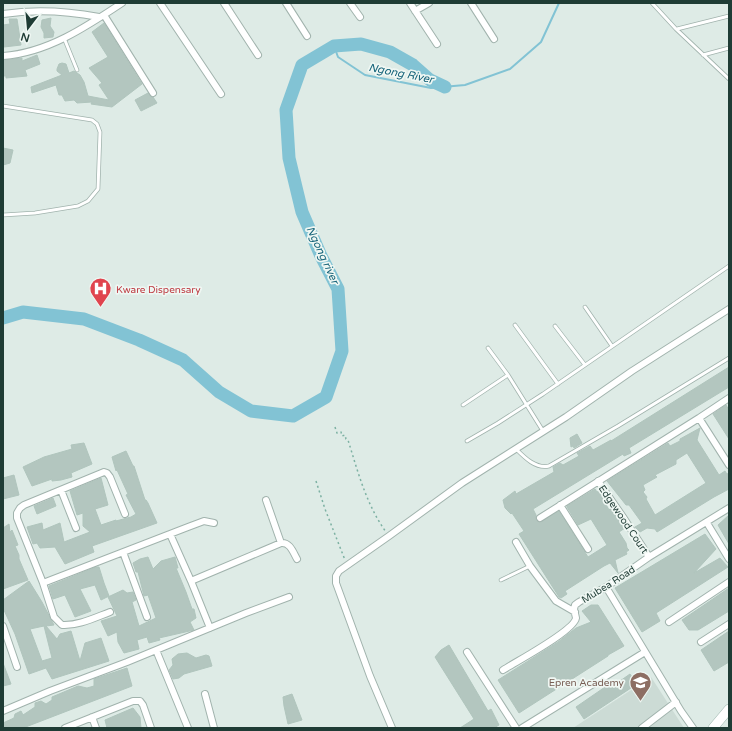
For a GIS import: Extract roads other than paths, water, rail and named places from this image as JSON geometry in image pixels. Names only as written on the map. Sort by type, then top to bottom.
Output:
[{"type":"main road","points":[[713,728],[729,709]]},
{"type":"street","points":[[3,56],[25,53],[74,34],[122,3]]},
{"type":"street","points":[[160,3],[221,94]]},
{"type":"street","points":[[224,3],[258,55]]},
{"type":"street","points":[[286,3],[307,36]]},
{"type":"street","points":[[350,3],[360,17]]},
{"type":"street","points":[[410,3],[437,44]]},
{"type":"street","points":[[415,11],[429,3]]},
{"type":"street","points":[[471,3],[494,39]]},
{"type":"street","points":[[3,14],[32,10],[102,16]]},
{"type":"street","points":[[102,16],[153,93]]},
{"type":"street","points":[[392,728],[370,676],[336,583],[336,576],[339,571],[452,490],[729,309]]},
{"type":"street","points":[[540,518],[729,398]]},
{"type":"street","points":[[699,418],[729,465]]},
{"type":"street","points":[[110,612],[70,626],[62,625],[54,617],[43,582],[20,526],[17,513],[20,508],[24,506],[100,472],[104,472],[107,473],[110,478],[125,514]]},
{"type":"street","name":"Edgewood Court","points":[[598,481],[650,557]]},
{"type":"street","points":[[61,490],[76,528]]},
{"type":"street","points":[[266,500],[281,543]]},
{"type":"street","points":[[560,505],[588,549]]},
{"type":"street","name":"Mubea Road","points":[[503,670],[557,637],[573,625],[576,618],[574,609],[575,605],[606,587],[650,557],[729,508]]},
{"type":"street","points":[[43,582],[204,521],[214,523]]},
{"type":"street","points":[[706,523],[729,559]]},
{"type":"street","points":[[170,534],[210,628]]},
{"type":"street","points":[[191,581],[284,542],[289,545],[297,559]]},
{"type":"street","points":[[516,542],[530,566],[556,601],[575,612]]},
{"type":"street","points":[[124,552],[147,617]]},
{"type":"street","points":[[669,622],[729,582]]},
{"type":"street","points":[[606,587],[676,702],[694,728]]},
{"type":"street","points":[[3,711],[289,597]]},
{"type":"street","points":[[701,642],[729,624]]},
{"type":"street","points":[[3,626],[18,667]]},
{"type":"street","points":[[156,650],[188,728]]},
{"type":"street","points":[[467,652],[516,728]]},
{"type":"street","points":[[522,728],[645,652]]},
{"type":"street","points":[[205,694],[214,728]]},
{"type":"street","points":[[65,728],[133,701],[140,701],[143,705],[151,728]]},
{"type":"street","points":[[642,728],[676,702]]},
{"type":"street","points":[[92,717],[96,728]]},
{"type":"lane","points":[[652,3],[676,29],[729,79]]},
{"type":"lane","points":[[676,29],[729,16]]},
{"type":"lane","points":[[64,38],[77,70]]},
{"type":"lane","points":[[703,54],[729,48]]},
{"type":"lane","points":[[3,106],[92,120],[98,124],[100,132],[98,189],[88,201],[78,206],[35,213],[3,215]]},
{"type":"lane","points":[[467,442],[558,384],[729,266]]},
{"type":"lane","points":[[585,307],[612,346]]},
{"type":"lane","points":[[515,325],[558,384]]},
{"type":"lane","points":[[556,326],[585,365]]},
{"type":"lane","points":[[488,348],[508,375],[543,431]]},
{"type":"lane","points":[[515,448],[527,460],[541,466],[549,466],[618,426],[729,358]]},
{"type":"lane","points":[[463,405],[508,375]]},
{"type":"lane","points":[[501,580],[530,566]]},
{"type":"waterway","name":"Ngong River","points":[[334,46],[338,57],[365,75],[431,88],[465,85],[510,69],[541,42],[559,3]]},
{"type":"waterway","name":"Ngong river","points":[[3,318],[23,312],[84,319],[139,340],[183,360],[219,392],[251,411],[293,416],[326,397],[342,351],[338,289],[321,256],[302,212],[289,158],[286,110],[302,65],[334,46],[361,44],[390,52],[413,65],[430,80],[445,87]]},
{"type":"place","name":"Kware Dispensary","points":[[101,308]]},
{"type":"place","name":"Epren Academy","points":[[640,702]]}]
